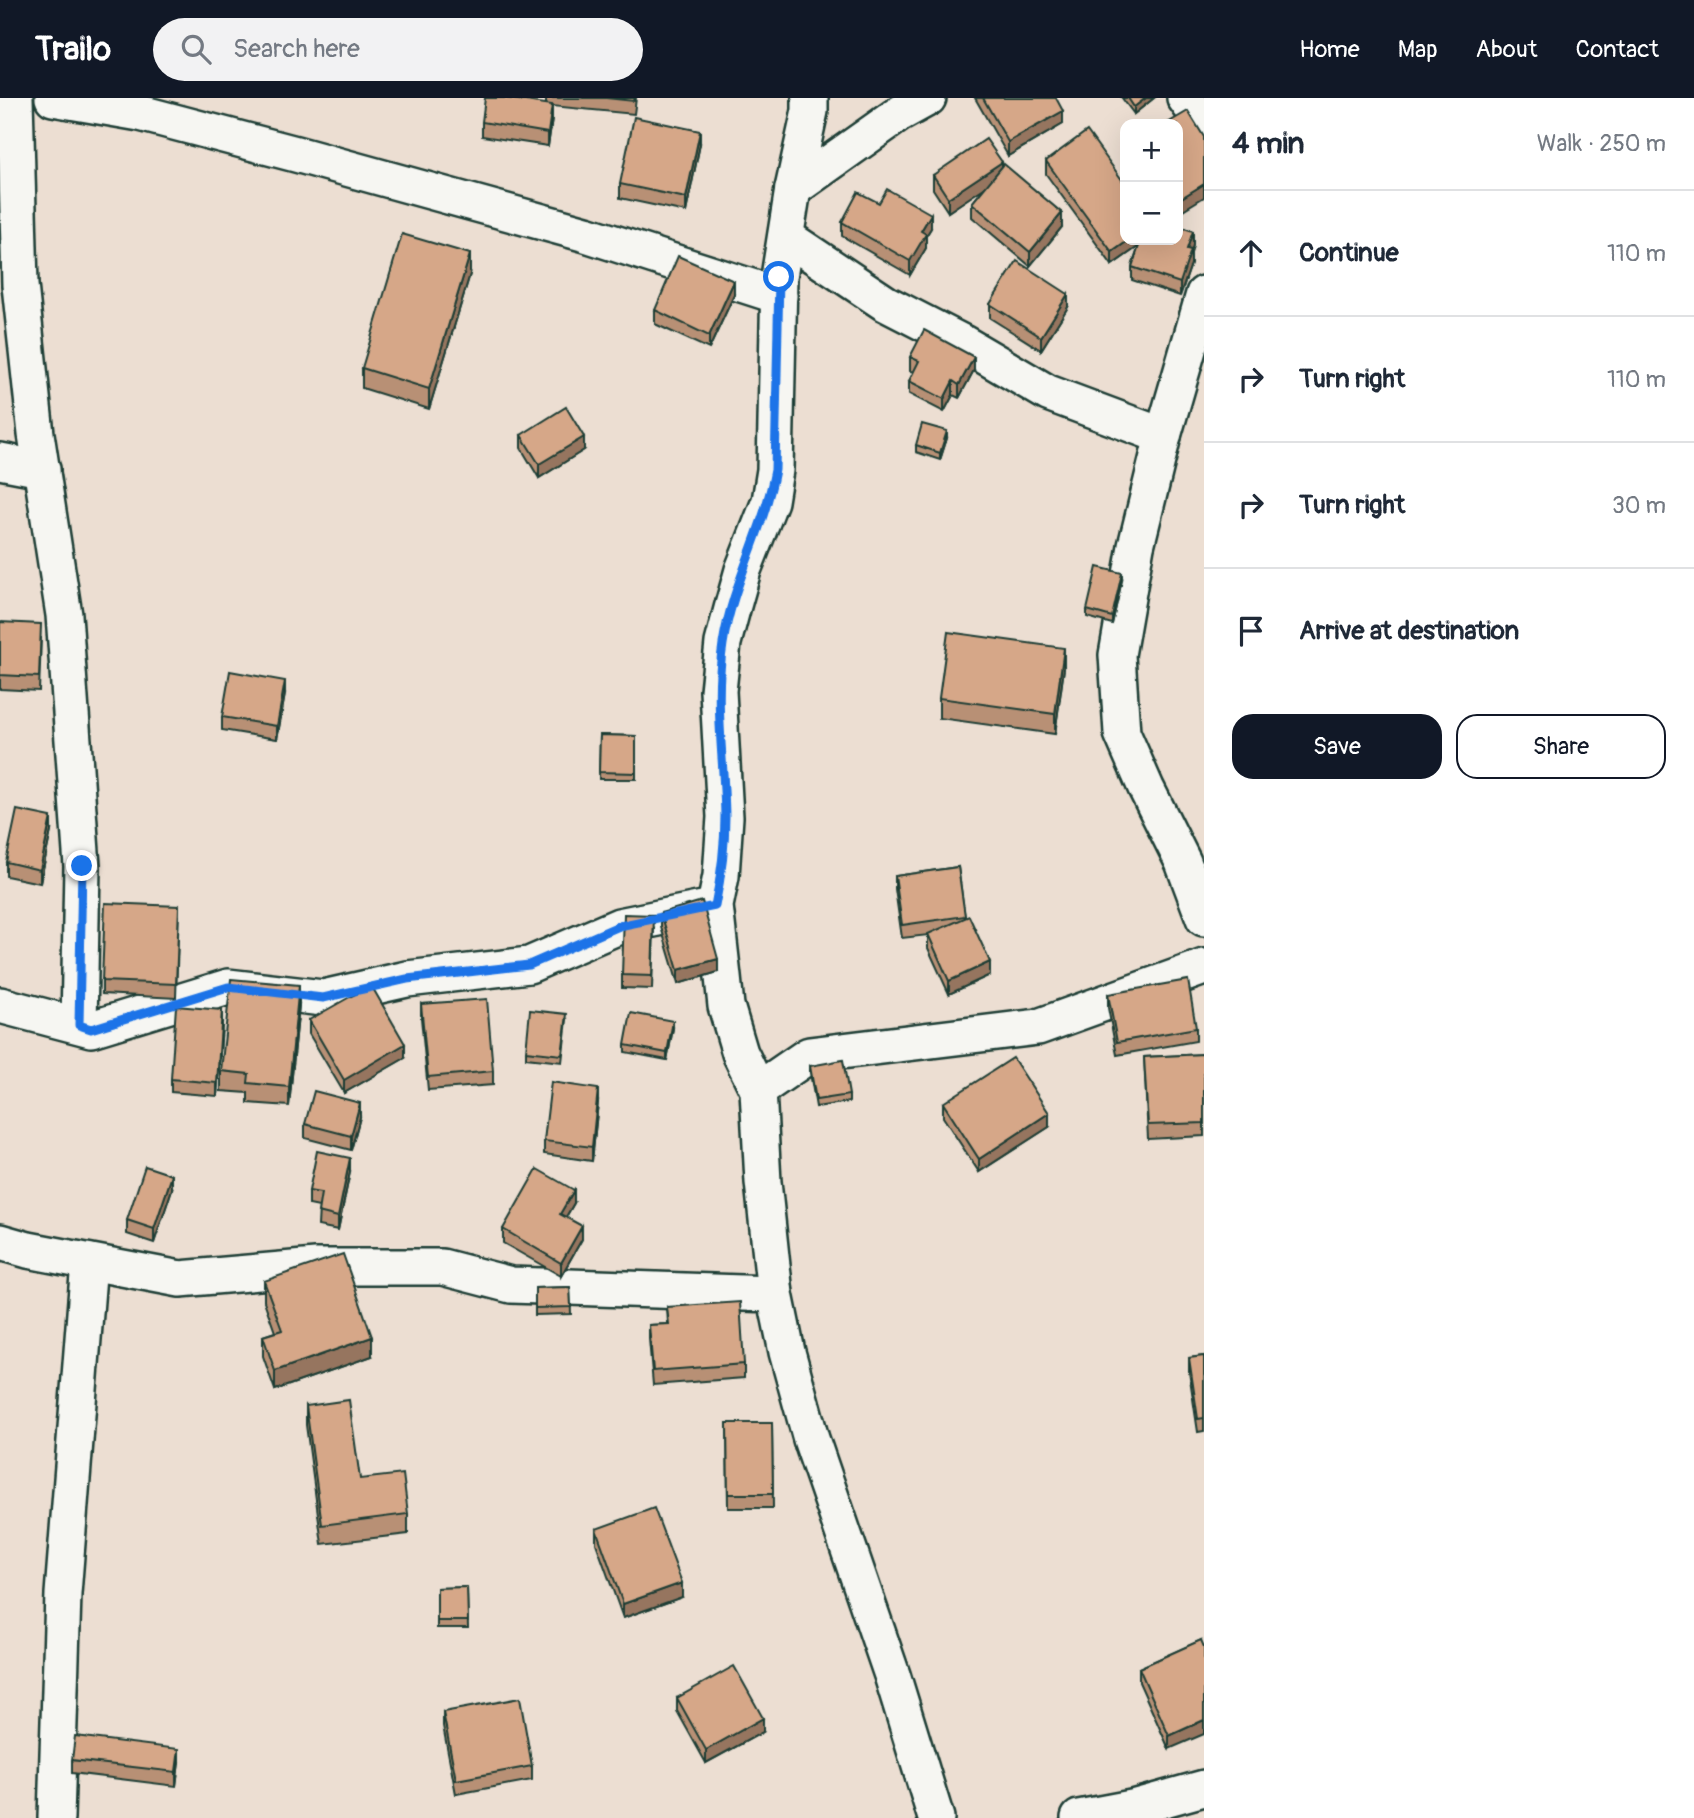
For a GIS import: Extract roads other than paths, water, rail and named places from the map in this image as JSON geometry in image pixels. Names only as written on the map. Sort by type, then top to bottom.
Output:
[{"type":"street","points":[[15,98],[20,285],[42,469],[64,615],[81,852],[79,1025]]},
{"type":"street","points":[[53,98],[141,106],[296,153],[586,234],[779,296]]},
{"type":"street","points":[[810,98],[810,111],[793,189],[779,277],[775,470],[770,500],[743,570],[723,643],[718,691],[725,817],[721,876],[715,906],[726,1006],[740,1052],[758,1090],[763,1182],[775,1294],[787,1352],[811,1439],[896,1687],[936,1818]]},
{"type":"street","points":[[793,189],[899,114],[928,98]]},
{"type":"street","points":[[1185,98],[1204,125]]},
{"type":"street","points":[[786,237],[885,303],[963,342],[1048,393],[1163,436]]},
{"type":"street","points":[[1204,293],[1163,436],[1136,546],[1116,655],[1122,733],[1183,862],[1204,918]]},
{"type":"street","points":[[0,461],[42,469]]},
{"type":"street","points":[[0,1005],[91,1029],[228,987],[323,998],[407,979],[529,965],[619,926],[715,906]]},
{"type":"street","points":[[758,1090],[808,1055],[1038,1027],[1204,967]]},
{"type":"street","points":[[0,1242],[28,1250],[180,1279],[316,1267],[442,1267],[511,1285],[775,1294]]},
{"type":"street","points":[[56,1818],[63,1594],[89,1262]]},
{"type":"street","points":[[1079,1818],[1132,1808],[1204,1788]]}]
